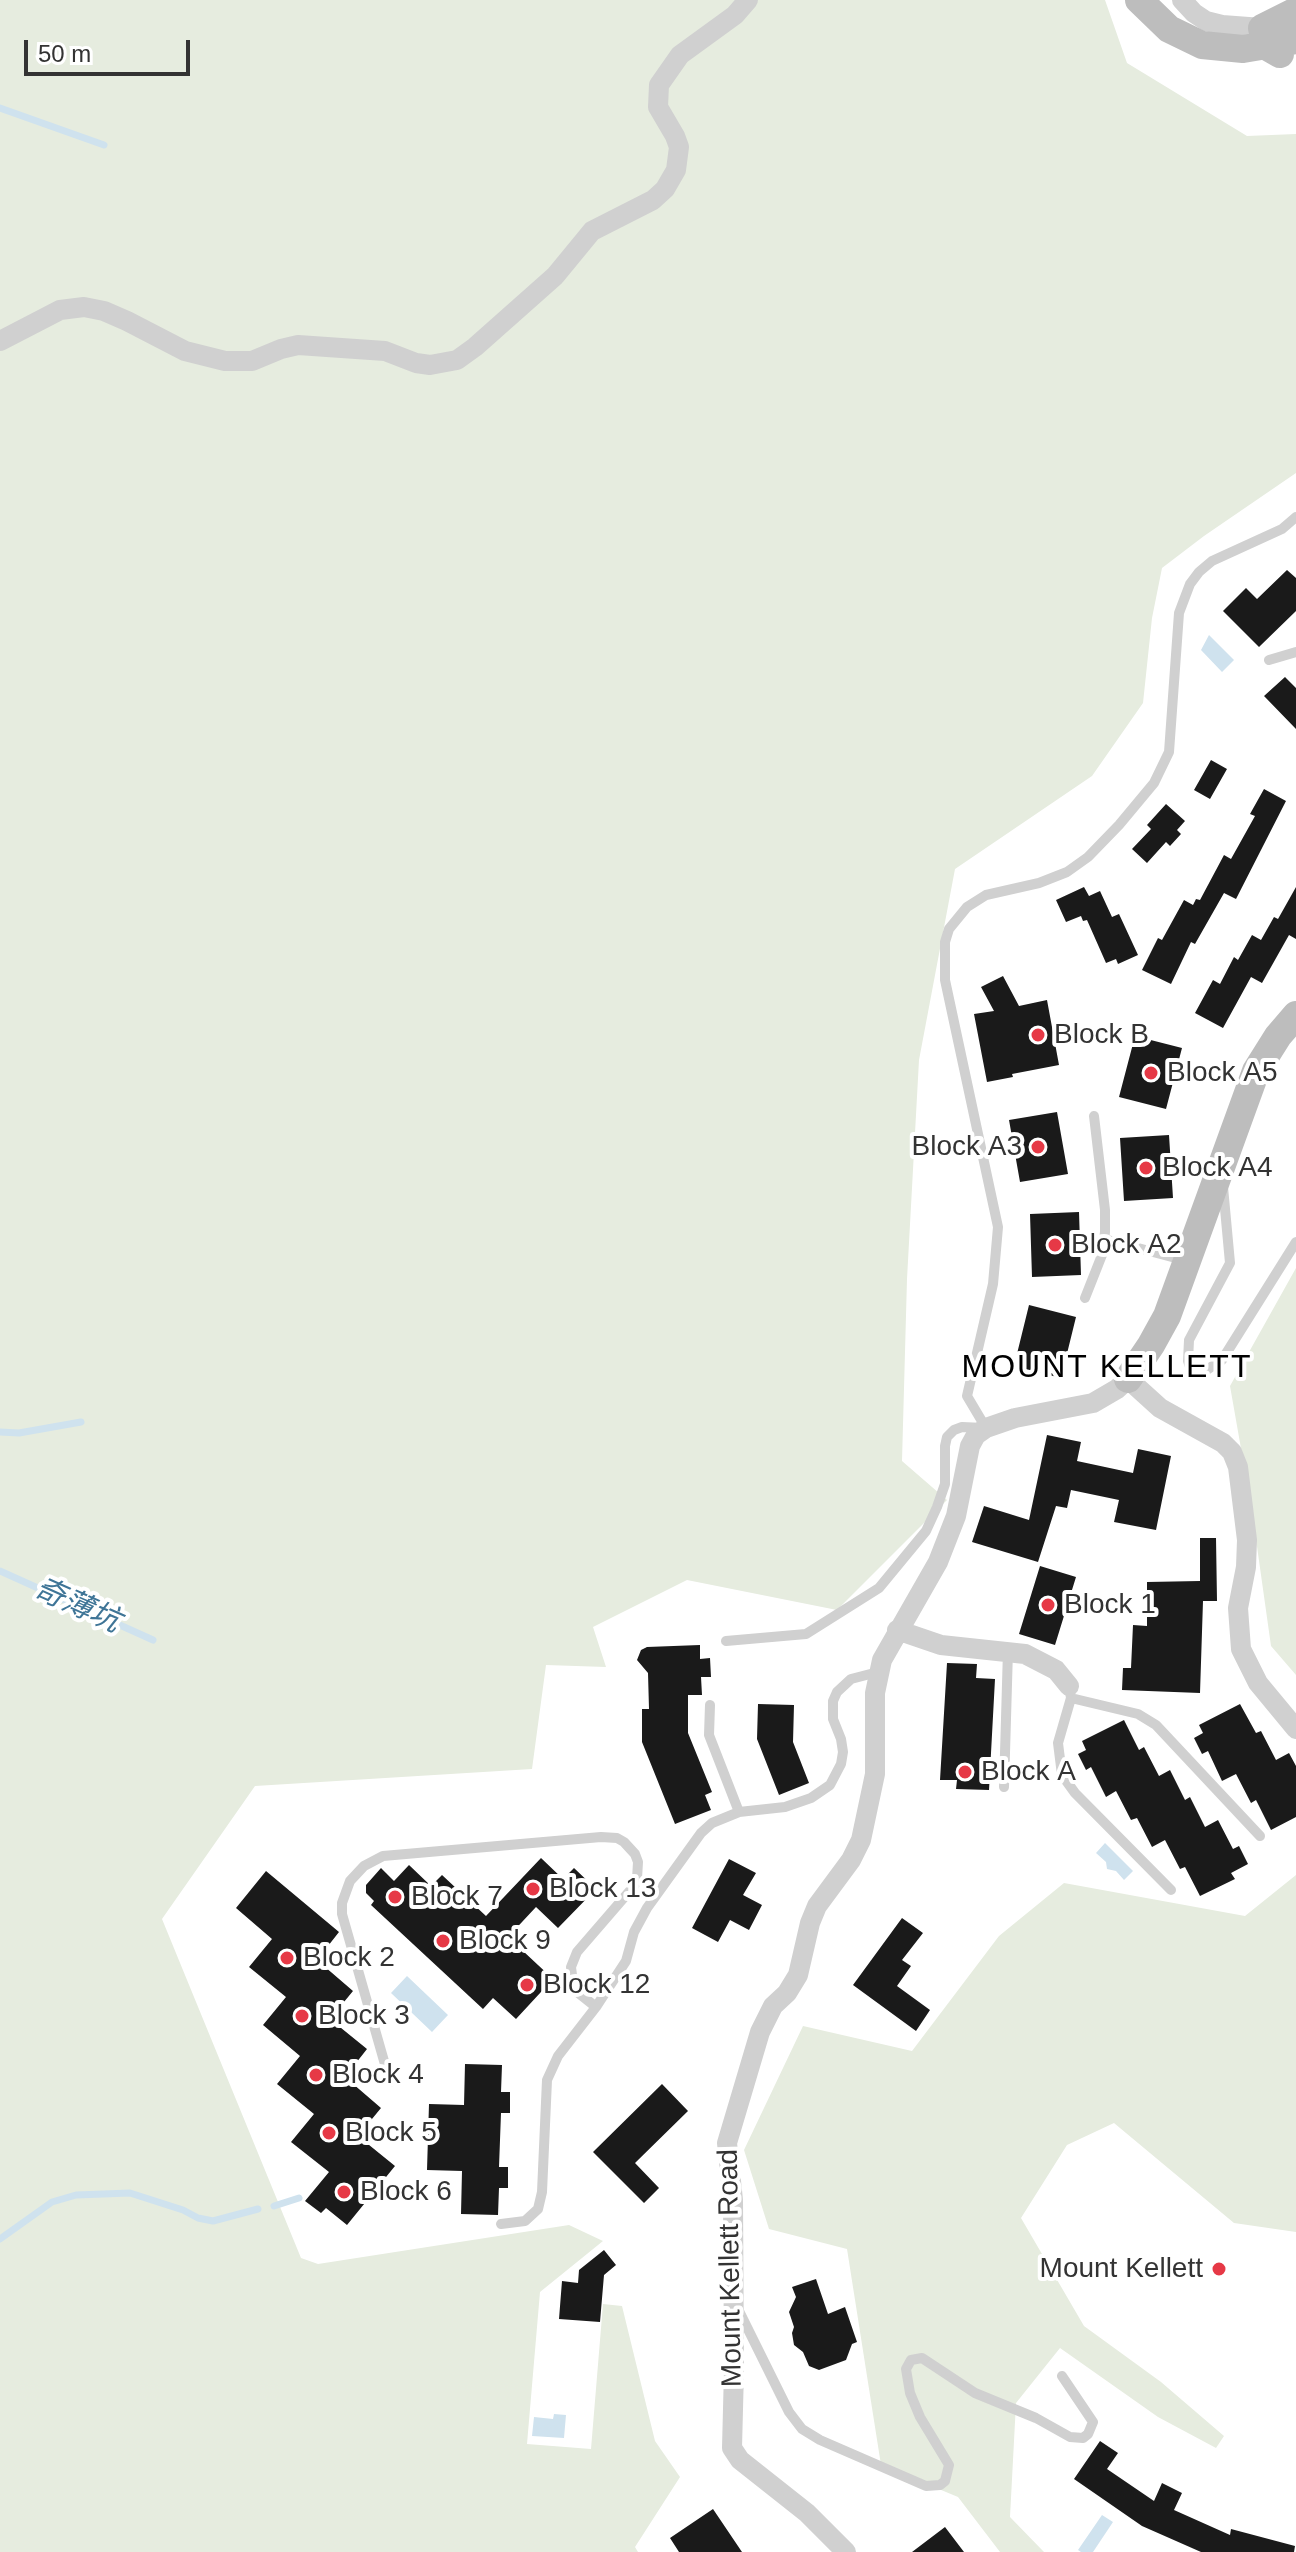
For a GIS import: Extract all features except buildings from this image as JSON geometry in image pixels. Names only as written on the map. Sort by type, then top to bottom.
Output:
[{"type":"street","points":[[0,341],[52,313],[84,307],[127,321],[185,351],[225,361],[252,361],[298,345],[385,351],[430,365],[457,360],[555,276],[592,231],[653,200],[665,189],[676,170],[679,147],[658,107],[659,85],[680,55],[735,15],[748,0]]},
{"type":"street","points":[[1139,0],[1169,29],[1202,45],[1243,49],[1264,37],[1296,11]]},
{"type":"street","points":[[1182,0],[1206,21],[1264,37],[1296,40]]},
{"type":"street","points":[[1264,37],[1285,57],[1296,58]]},
{"type":"street","points":[[986,1428],[1015,1418],[1093,1403],[1128,1379],[1160,1331],[1256,1071],[1278,1036],[1296,1015]]},
{"type":"street","points":[[1128,1379],[1160,1408],[1218,1438],[1235,1459],[1247,1540],[1246,1567],[1238,1608],[1241,1649],[1258,1683],[1296,1729]]},
{"type":"street","name":"Mount Kellett Road","points":[[846,2552],[807,2513],[740,2460],[732,2448],[733,2200],[727,2143],[760,2032],[773,2006],[787,1993],[798,1975],[817,1906],[851,1860],[861,1840],[875,1774],[874,1702],[878,1672],[885,1651],[938,1562],[956,1516],[972,1440],[986,1428]]},
{"type":"street","points":[[897,1630],[941,1645],[1025,1654],[1062,1674],[1070,1692]]},
{"type":"lane","points":[[986,1428],[967,1396],[993,1284],[998,1227],[945,980],[945,942],[949,929],[967,907],[986,895],[1039,883],[1067,872],[1088,857],[1119,825],[1154,783],[1169,752],[1177,623],[1190,584],[1212,561],[1282,529],[1296,517]]},
{"type":"lane","points":[[1269,660],[1296,652]]},
{"type":"lane","points":[[1085,1298],[1095,1277],[1104,1239],[1105,1210],[1094,1116]]},
{"type":"lane","points":[[1221,1165],[1230,1263],[1189,1340],[1191,1370],[1205,1371],[1222,1360],[1296,1242]]},
{"type":"lane","points":[[1104,1239],[1187,1261]]},
{"type":"lane","points":[[726,1641],[806,1634],[879,1588],[926,1531],[937,1507],[945,1484],[947,1437],[962,1427],[986,1428]]},
{"type":"lane","points":[[1004,1787],[1008,1650]]},
{"type":"lane","points":[[501,2224],[525,2221],[538,2209],[542,2192],[547,2080],[558,2056],[626,1961],[640,1920],[691,1845],[712,1823],[739,1812],[785,1807],[811,1798],[830,1785],[837,1775],[843,1752],[833,1719],[833,1701],[837,1692],[851,1679],[878,1672]]},
{"type":"lane","points":[[1171,1890],[1075,1793],[1062,1775],[1058,1743],[1070,1692],[1138,1714],[1156,1725],[1260,1836]]},
{"type":"lane","points":[[710,1705],[709,1735],[739,1812]]},
{"type":"lane","points":[[390,2082],[342,1914],[342,1903],[350,1881],[364,1866],[383,1856],[601,1837],[617,1838],[624,1842],[638,1862],[637,1879],[577,1952],[571,1967],[576,1991],[596,2007]]},
{"type":"lane","points":[[734,2300],[789,2412],[802,2429],[820,2440],[926,2486],[940,2485],[950,2471],[910,2393],[906,2369],[911,2360],[922,2358],[975,2393],[1036,2418],[1070,2437],[1083,2438],[1093,2422],[1062,2376]]},
{"type":"shaded area","points":[[0,0],[1105,0],[1127,63],[1247,136],[1296,134],[1296,473],[1162,568],[1152,618],[1143,703],[1092,776],[955,869],[919,1060],[907,1279],[902,1461],[947,1500],[837,1610],[687,1580],[593,1627],[606,1667],[546,1665],[532,1769],[255,1786],[162,1919],[301,2258],[318,2264],[569,2225],[603,2241],[540,2292],[527,2444],[591,2449],[603,2304],[622,2306],[655,2441],[680,2477],[635,2547],[638,2552],[0,2552]]},
{"type":"shaded area","points":[[1296,1268],[1296,1675],[1271,1646],[1230,1386]]},
{"type":"shaded area","points":[[1296,1875],[1296,2232],[1234,2223],[1114,2123],[1067,2145],[1021,2218],[1084,2326],[1161,2382],[1224,2436],[1216,2448],[1158,2417],[1060,2348],[1016,2403],[1010,2517],[1044,2552],[1000,2552],[958,2497],[881,2465],[847,2249],[769,2229],[744,2150],[803,2026],[912,2051],[999,1936],[1064,1883],[1245,1916]]},
{"type":"water","points":[[1209,635],[1234,660],[1222,672],[1201,650]]},
{"type":"water","points":[[1105,1843],[1133,1871],[1124,1880],[1116,1871],[1107,1869],[1106,1862],[1096,1853]]},
{"type":"water","points":[[407,1976],[448,2015],[432,2032],[391,1993]]},
{"type":"water","points":[[554,2414],[566,2415],[564,2438],[532,2436],[534,2417],[553,2419]]},
{"type":"water","points":[[1102,2515],[1113,2522],[1093,2552],[1081,2552],[1078,2550]]},
{"type":"waterway","points":[[0,108],[104,145]]},
{"type":"waterway","points":[[0,1432],[19,1433],[81,1422]]},
{"type":"waterway","name":"奇薄坑","points":[[0,1571],[153,1640]]},
{"type":"waterway","points":[[0,2239],[52,2202],[76,2195],[130,2193],[213,2221],[258,2209]]},
{"type":"waterway","points":[[274,2206],[299,2198]]},
{"type":"place","name":"Block B","points":[[1038,1035]]},
{"type":"place","name":"Block A5","points":[[1151,1073]]},
{"type":"place","name":"Block A3","points":[[1038,1147]]},
{"type":"place","name":"Block A4","points":[[1146,1168]]},
{"type":"place","name":"Block A2","points":[[1055,1245]]},
{"type":"place","name":"Block 1","points":[[1048,1605]]},
{"type":"place","name":"Block A","points":[[965,1772]]},
{"type":"place","name":"Block 13","points":[[533,1889]]},
{"type":"place","name":"Block 7","points":[[395,1897]]},
{"type":"place","name":"Block 9","points":[[443,1941]]},
{"type":"place","name":"Block 2","points":[[287,1958]]},
{"type":"place","name":"Block 12","points":[[527,1985]]},
{"type":"place","name":"Block 3","points":[[302,2016]]},
{"type":"place","name":"Block 4","points":[[316,2075]]},
{"type":"place","name":"Block 5","points":[[329,2133]]},
{"type":"place","name":"Block 6","points":[[344,2192]]},
{"type":"place","name":"Mount Kellett","points":[[1219,2269]]},
{"type":"district","name":"MOUNT KELLETT","points":[[1107,1368]]}]
